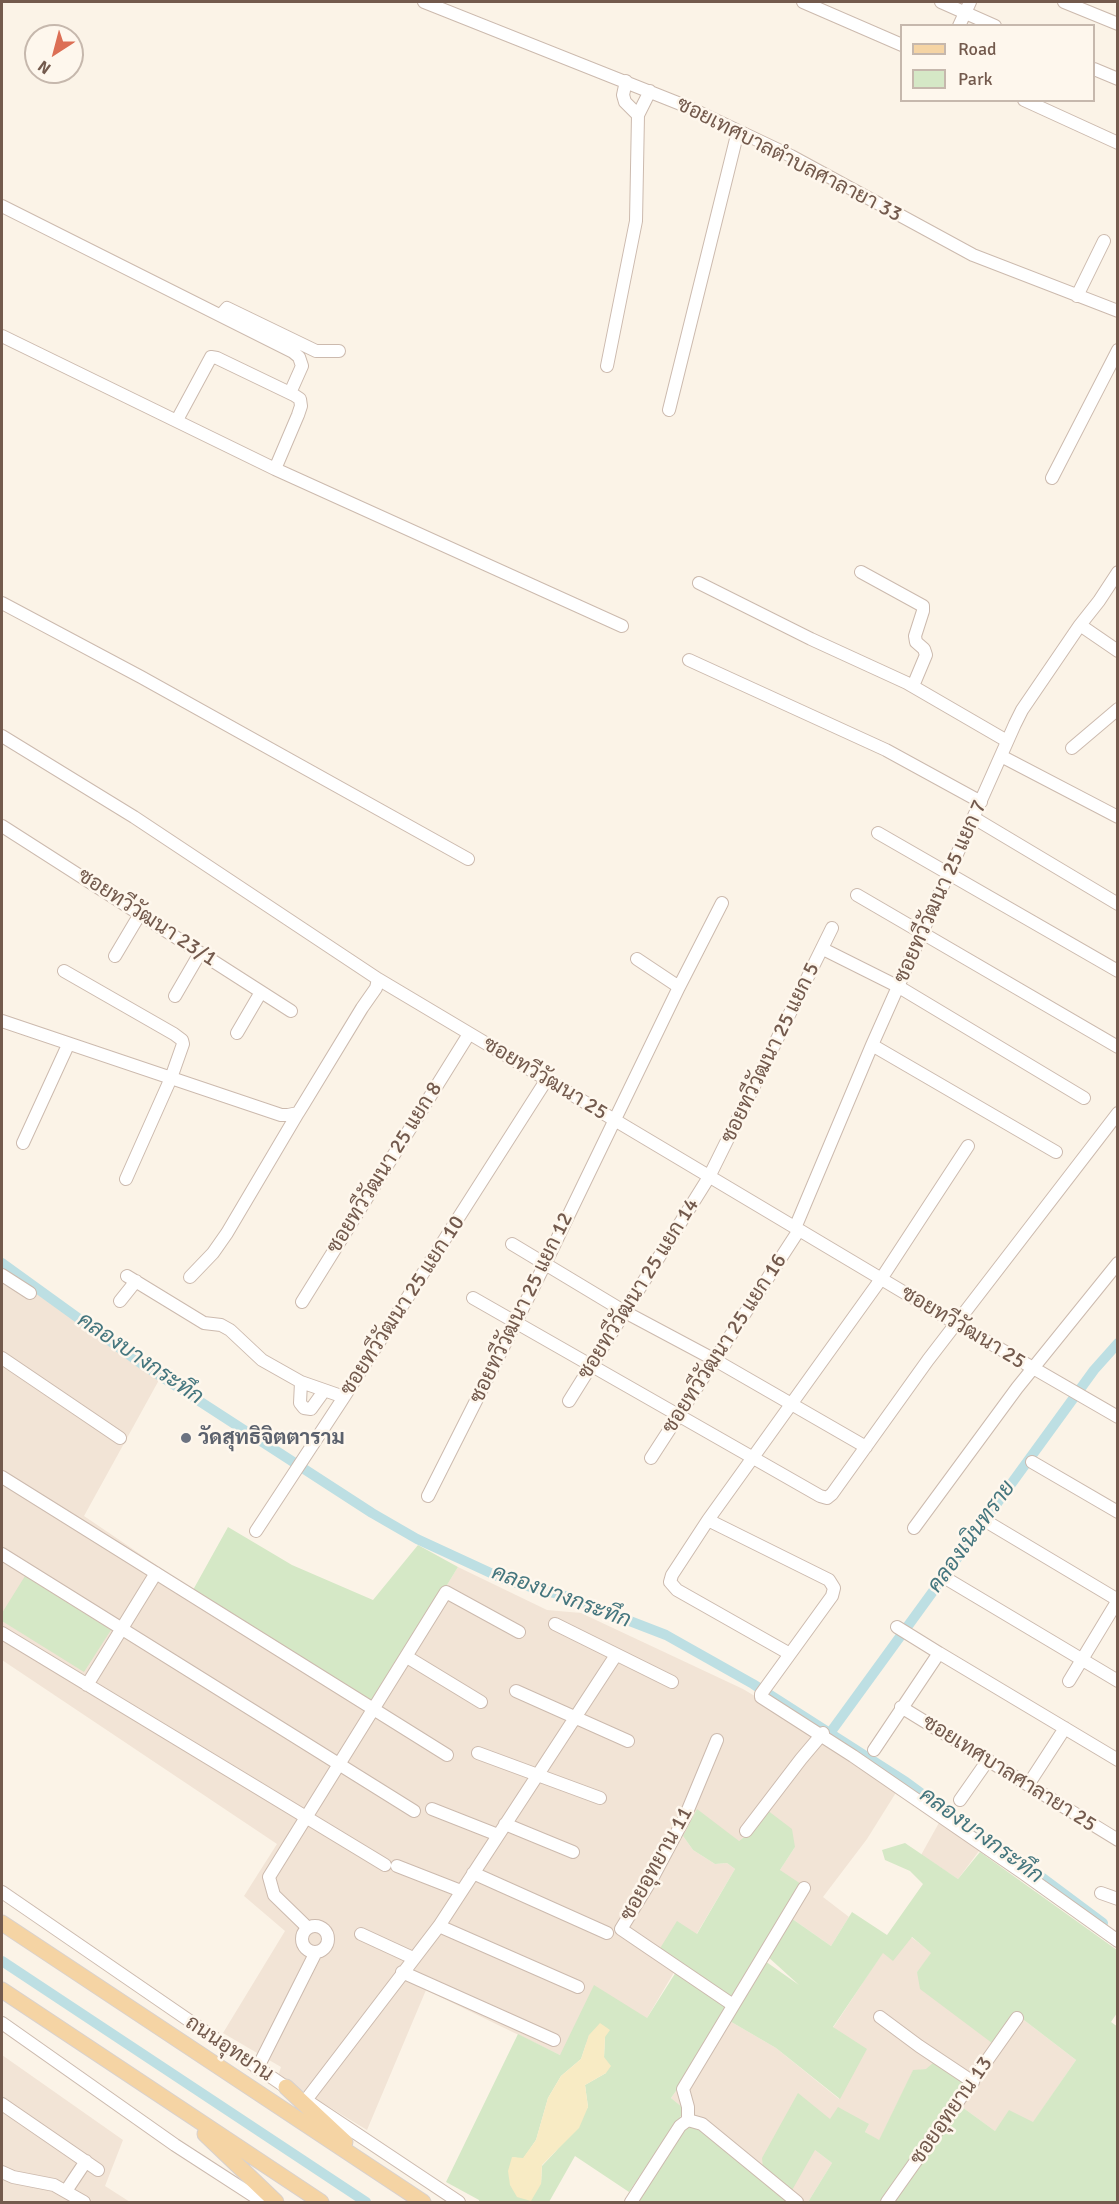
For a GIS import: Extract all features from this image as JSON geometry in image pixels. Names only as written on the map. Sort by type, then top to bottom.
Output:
[{"type":"main road","name":"ถนนอุทยาน","points":[[2,1923],[423,2202]]},
{"type":"main road","points":[[2,1990],[321,2202]]},
{"type":"main road","points":[[285,2087],[338,2136],[398,2186]]},
{"type":"main road","points":[[183,2110],[276,2202]]},
{"type":"street","name":"ซอยเทศบาลตำบลศาลายา 33","points":[[424,2],[650,91],[791,156],[973,255],[1118,311]]},
{"type":"street","points":[[803,2],[900,44]]},
{"type":"street","points":[[941,2],[967,7],[992,24]]},
{"type":"street","points":[[1064,2],[1118,24]]},
{"type":"street","points":[[960,24],[967,7]]},
{"type":"street","points":[[1095,69],[1118,79]]},
{"type":"street","points":[[626,81],[623,95],[625,102],[638,116]]},
{"type":"street","points":[[607,366],[636,221],[638,116],[650,91]]},
{"type":"street","points":[[1028,102],[1118,143]]},
{"type":"street","points":[[669,410],[738,131]]},
{"type":"street","points":[[2,206],[293,352],[299,357],[302,366],[290,393]]},
{"type":"street","points":[[1077,296],[1104,241]]},
{"type":"street","points":[[221,315],[227,308],[316,351],[339,351]]},
{"type":"street","points":[[2,336],[275,469],[622,626]]},
{"type":"street","points":[[1052,478],[1118,350]]},
{"type":"street","points":[[177,420],[211,357],[290,393],[300,399],[301,406],[275,469]]},
{"type":"street","points":[[861,572],[923,606],[915,636],[916,642],[924,649],[926,655],[913,686]]},
{"type":"street","name":"ซอยทวีวัฒนา 25 แยก 7","points":[[797,1229],[872,1045],[1006,741],[1022,710],[1118,572]]},
{"type":"street","points":[[699,583],[811,639],[913,686],[1006,741]]},
{"type":"street","points":[[2,603],[141,677],[468,859]]},
{"type":"street","points":[[1080,625],[1118,651]]},
{"type":"street","points":[[689,660],[886,750],[981,802]]},
{"type":"street","points":[[1072,748],[1118,709]]},
{"type":"street","name":"ซอยทวีวัฒนา 25","points":[[2,736],[134,817],[378,979],[957,1324],[1118,1417]]},
{"type":"street","points":[[1001,756],[1118,817]]},
{"type":"street","points":[[974,818],[1118,904]]},
{"type":"street","name":"ซอยทวีวัฒนา 23/1","points":[[2,826],[291,1011]]},
{"type":"street","points":[[878,833],[1118,971]]},
{"type":"street","points":[[857,895],[1118,1047]]},
{"type":"street","name":"ซอยทวีวัฒนา 25 แยก 12","points":[[428,1496],[722,903]]},
{"type":"street","points":[[115,956],[140,914]]},
{"type":"street","name":"ซอยทวีวัฒนา 25 แยก 5","points":[[709,1177],[832,928]]},
{"type":"street","points":[[823,949],[899,987],[1084,1098]]},
{"type":"street","points":[[175,996],[200,953]]},
{"type":"street","points":[[637,959],[679,987]]},
{"type":"street","points":[[64,971],[182,1040],[182,1053],[126,1179]]},
{"type":"street","points":[[190,1277],[213,1253],[227,1233],[376,988],[378,979]]},
{"type":"street","points":[[237,1033],[261,992]]},
{"type":"street","points":[[2,1021],[280,1115],[298,1113]]},
{"type":"street","name":"ซอยทวีวัฒนา 25 แยก 8","points":[[302,1302],[469,1034]]},
{"type":"street","points":[[23,1143],[68,1045]]},
{"type":"street","points":[[872,1045],[1056,1152]]},
{"type":"street","name":"ซอยทวีวัฒนา 25 แยก 10","points":[[256,1532],[547,1079]]},
{"type":"street","points":[[473,1298],[827,1498],[928,1360],[1118,1113]]},
{"type":"street","points":[[790,1654],[672,1586],[670,1582],[672,1575],[790,1404],[882,1279],[968,1146]]},
{"type":"street","name":"ซอยทวีวัฒนา 25 แยก 14","points":[[569,1401],[709,1177]]},
{"type":"street","name":"ซอยทวีวัฒนา 25 แยก 16","points":[[651,1458],[797,1229]]},
{"type":"street","points":[[512,1244],[625,1312],[715,1360],[866,1447]]},
{"type":"street","points":[[914,1528],[1017,1388],[1118,1263]]},
{"type":"street","points":[[2,1275],[30,1293]]},
{"type":"street","points":[[120,1301],[131,1278],[204,1323],[221,1325],[230,1330],[262,1360],[301,1383],[344,1397]]},
{"type":"street","points":[[2,1358],[120,1438]]},
{"type":"street","points":[[301,1383],[300,1403],[304,1408],[311,1409],[324,1391]]},
{"type":"street","points":[[1032,1462],[1118,1512]]},
{"type":"street","points":[[2,1477],[447,1755]]},
{"type":"street","points":[[708,1520],[829,1580],[834,1588],[827,1604],[763,1691],[762,1697],[822,1734],[1118,1941]]},
{"type":"street","points":[[989,1522],[1118,1600],[1114,1615],[1069,1681]]},
{"type":"street","points":[[2,1554],[414,1811]]},
{"type":"street","points":[[87,1685],[156,1573]]},
{"type":"street","points":[[947,1579],[1118,1681]]},
{"type":"street","points":[[308,1928],[274,1895],[269,1877],[446,1592],[519,1632]]},
{"type":"street","points":[[555,1624],[672,1682]]},
{"type":"street","points":[[901,1629],[1118,1760]]},
{"type":"street","points":[[2,1633],[307,1817],[391,1865],[461,1891]]},
{"type":"street","points":[[874,1750],[939,1653]]},
{"type":"street","points":[[306,2100],[439,1926],[616,1655]]},
{"type":"street","points":[[407,1657],[481,1702]]},
{"type":"street","points":[[516,1691],[628,1741]]},
{"type":"street","name":"ซอยเทศบาลศาลายา 25","points":[[902,1707],[1118,1840]]},
{"type":"street","points":[[1028,1785],[1065,1728]]},
{"type":"street","points":[[746,1831],[822,1734]]},
{"type":"street","name":"ซอยอุทยาน 11","points":[[717,1740],[685,1817],[653,1878],[621,1929],[733,2005]]},
{"type":"street","points":[[478,1753],[600,1798]]},
{"type":"street","points":[[960,1800],[988,1760]]},
{"type":"street","points":[[432,1809],[573,1852]]},
{"type":"street","points":[[472,1873],[607,1933]]},
{"type":"street","points":[[688,2120],[688,2107],[683,2089],[804,1888]]},
{"type":"street","name":"ถนนอุทยาน","points":[[2,1892],[257,2069],[459,2202]]},
{"type":"street","points":[[1101,1893],[1118,1899]]},
{"type":"street","points":[[257,2069],[316,1952],[326,1946],[328,1936],[321,1927],[315,1926],[308,1928],[302,1936],[303,1942],[311,1951],[316,1952]]},
{"type":"street","points":[[439,1926],[578,1987]]},
{"type":"street","points":[[361,1934],[413,1958]]},
{"type":"street","points":[[402,1972],[554,2040]]},
{"type":"street","points":[[880,2017],[973,2082]]},
{"type":"street","name":"ซอยอุทยาน 13","points":[[887,2202],[1017,2018]]},
{"type":"street","points":[[2,2023],[175,2145],[263,2202]]},
{"type":"street","points":[[2,2104],[98,2170]]},
{"type":"street","points":[[631,2202],[680,2126],[688,2120]]},
{"type":"street","points":[[688,2120],[702,2124],[797,2202]]},
{"type":"street","points":[[66,2191],[86,2161]]},
{"type":"street","points":[[2,2172],[13,2177],[54,2185],[84,2202]]},
{"type":"shaded area","points":[[2,1269],[159,1380],[84,1516],[193,1590],[375,1702],[458,1567],[547,1610],[581,1613],[743,1689],[899,1782],[985,1843],[958,1879],[921,1855],[940,1821],[897,1791],[867,1839],[823,1897],[849,1917],[831,1946],[791,1918],[780,1870],[795,1847],[748,1834],[739,1841],[683,1836],[693,1850],[715,1864],[727,1863],[735,1869],[647,2018],[560,2055],[426,1990],[367,2130],[278,2076],[281,2067],[223,2033],[285,1931],[244,1896],[277,1844],[2,1660]]},
{"type":"shaded area","points":[[911,1937],[932,1953],[917,1972],[1020,2017],[1076,2060],[1033,2123],[1000,2125],[995,2131],[962,2107],[966,2084],[926,2069],[913,2071],[879,2141],[865,2132],[869,2124],[815,2150],[832,2163],[808,2202],[792,2202],[671,2098],[728,2020],[776,2048],[839,2099],[833,2028],[883,1952]]},
{"type":"shaded area","points":[[2,2055],[123,2140],[105,2186],[130,2202],[2,2202]]},
{"type":"green space","points":[[228,1527],[292,1565],[373,1600],[418,1545],[458,1567],[375,1703],[193,1590]]},
{"type":"green space","points":[[25,1576],[111,1630],[84,1672],[2,1621],[2,1613]]},
{"type":"green space","points":[[697,1809],[739,1841],[748,1834],[767,1810],[792,1829],[795,1847],[780,1870],[801,1884],[734,1997],[726,1995],[659,1950],[677,1921],[697,1934],[735,1869],[727,1863],[715,1864],[693,1850],[683,1836]]},
{"type":"green space","points":[[905,1843],[958,1879],[980,1852],[1117,1950],[1117,2013],[1111,2022],[1118,2027],[1117,2202],[892,2202],[962,2107],[995,2131],[1009,2110],[1033,2122],[1076,2060],[1020,2017],[996,2046],[920,1989],[917,1972],[931,1953],[912,1937],[893,1961],[883,1953],[833,2027],[867,2049],[840,2099],[776,2048],[728,2020],[765,1961],[799,1985],[767,1956],[791,1918],[831,1946],[852,1912],[887,1935],[923,1884],[910,1871],[885,1860],[882,1850]]},
{"type":"green space","points":[[676,1972],[726,2007],[701,2056],[671,2098],[682,2107],[683,2113],[629,2192],[575,2156],[549,2202],[479,2202],[446,2182],[518,2034],[560,2055],[594,1985],[647,2018]],"holes":[[[589,2035],[605,2037],[606,2073],[585,2085],[588,2107],[556,2151],[542,2166],[541,2184],[512,2157],[523,2159],[536,2140],[548,2098],[561,2076],[581,2059]]]},
{"type":"green space","points":[[933,2063],[966,2084],[882,2202],[808,2202],[832,2163],[815,2150],[791,2192],[763,2168],[762,2158],[798,2093],[830,2119],[838,2107],[869,2124],[865,2132],[879,2140],[913,2070],[926,2069]]},
{"type":"green space","points":[[687,2125],[705,2130],[788,2202],[635,2202]]},
{"type":"sand","points":[[600,2023],[610,2030],[605,2037],[604,2057],[611,2066],[606,2073],[585,2085],[588,2107],[579,2128],[542,2165],[541,2184],[531,2201],[517,2197],[510,2185],[508,2171],[512,2157],[523,2158],[536,2140],[548,2098],[561,2076],[581,2059],[589,2035]]},
{"type":"waterway","name":"คลองบางกระทึก","points":[[2,1263],[139,1362],[372,1513],[417,1539],[508,1581],[565,1596],[666,1635],[753,1684],[906,1782],[1103,1923]]},
{"type":"waterway","name":"คลองเนินทราย","points":[[830,1733],[1094,1370],[1118,1343]]},
{"type":"waterway","points":[[2,1961],[366,2202]]},
{"type":"place","name":"วัดสุทธิจิตตาราม","points":[[186,1438]]}]
